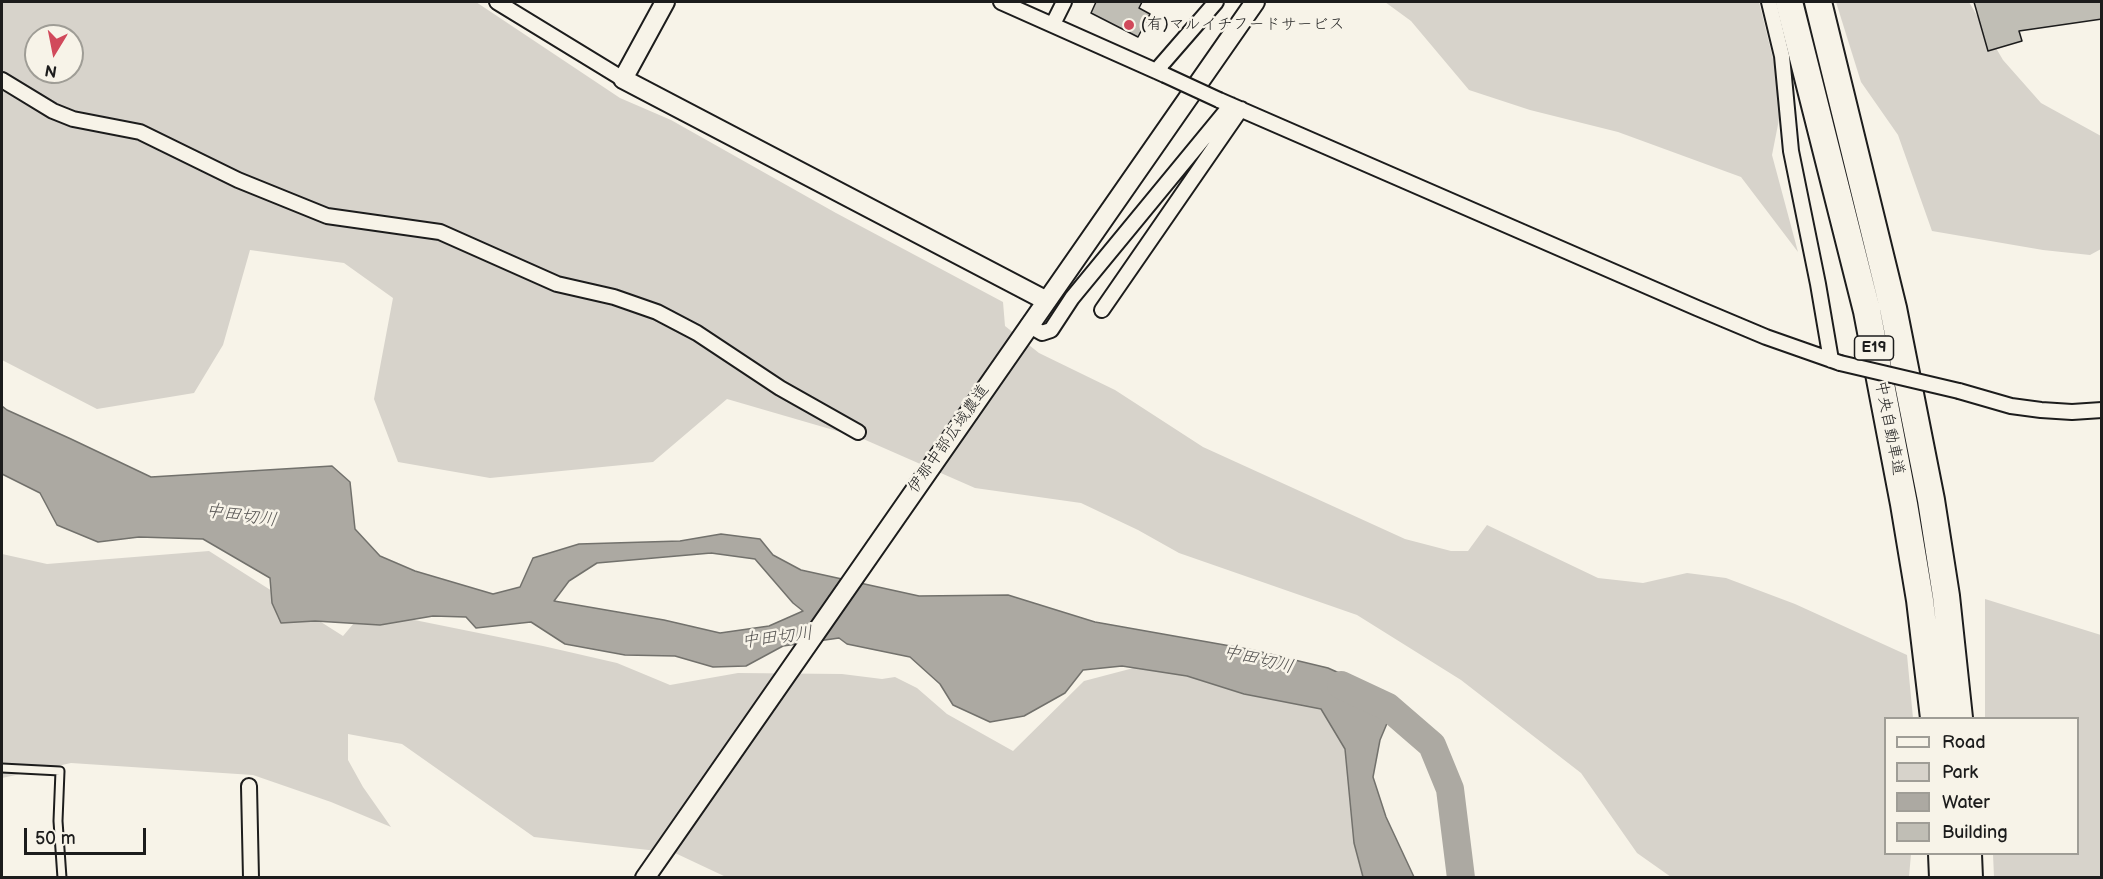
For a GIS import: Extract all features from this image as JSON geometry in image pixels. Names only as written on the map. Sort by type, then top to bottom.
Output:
[{"type":"highway","name":"中央自動車道","points":[[1789,2],[1867,311],[1920,600],[1946,709]]},
{"type":"highway","name":"中央自動車道","points":[[1818,2],[1893,308],[1931,500],[1946,596],[1946,709]]},
{"type":"highway","points":[[1942,855],[1943,878]]},
{"type":"highway","points":[[1968,855],[1969,878]]},
{"type":"street","points":[[497,2],[623,79],[1045,300]]},
{"type":"street","points":[[623,79],[665,2]]},
{"type":"street","points":[[1001,2],[1697,309],[1766,337],[1836,361],[2011,406],[2072,412],[2102,410]]},
{"type":"street","points":[[1053,24],[1064,2]]},
{"type":"street","points":[[1160,73],[1216,2]]},
{"type":"street","name":"伊那中部広域農道","points":[[645,878],[1045,300],[1255,2]]},
{"type":"street","points":[[1769,2],[1782,56],[1791,151],[1836,361]]},
{"type":"street","points":[[2,80],[53,111],[73,119],[140,132],[238,180],[327,216],[440,232],[557,284],[615,297],[657,312],[697,333],[780,388],[858,432]]},
{"type":"street","points":[[1102,310],[1231,104]]},
{"type":"street","points":[[1028,325],[1042,333],[1051,330],[1072,298],[1231,104]]},
{"type":"street","points":[[249,786],[251,878]]},
{"type":"lane","points":[[2,768],[60,771],[58,821],[62,878]]},
{"type":"green space","points":[[2,2],[476,2],[620,98],[671,120],[836,213],[1003,302],[1005,326],[1039,353],[1115,390],[1203,447],[1405,539],[1451,551],[1468,551],[1487,525],[1598,578],[1643,583],[1687,573],[1726,578],[1795,604],[1907,655],[1913,717],[1884,717],[1884,855],[1911,855],[1909,877],[1671,877],[1637,853],[1581,773],[1461,680],[1357,615],[1179,553],[1138,530],[1081,503],[975,488],[861,438],[727,399],[653,462],[490,478],[398,462],[374,399],[393,298],[344,263],[250,250],[223,345],[194,393],[97,409],[2,360]]},
{"type":"green space","points":[[1385,2],[1759,2],[1783,99],[1772,155],[1798,252],[1741,177],[1618,132],[1530,110],[1469,90],[1411,21]]},
{"type":"green space","points":[[1836,2],[1969,2],[2003,60],[2041,103],[2101,136],[2101,249],[2090,255],[2043,250],[1932,231],[1898,135],[1861,82]]},
{"type":"green space","points":[[209,551],[343,636],[365,610],[617,663],[670,685],[738,673],[842,674],[882,679],[895,677],[917,688],[947,714],[1013,751],[1084,681],[1164,660],[1329,700],[1365,749],[1378,877],[726,877],[675,853],[534,837],[402,744],[348,734],[348,760],[363,787],[391,827],[331,802],[253,775],[71,763],[2,778],[2,554],[47,564]]},
{"type":"green space","points":[[1985,599],[2101,635],[2101,877],[1994,877],[1993,855],[2079,855],[2079,717],[1985,717]]},
{"type":"water","points":[[2,406],[151,477],[332,466],[350,482],[355,529],[380,556],[415,571],[493,594],[520,587],[533,558],[579,544],[680,541],[721,534],[760,539],[773,555],[801,570],[919,596],[1008,595],[1095,622],[1253,650],[1328,668],[1366,685],[1388,721],[1380,740],[1373,777],[1386,817],[1414,877],[1363,877],[1354,843],[1345,749],[1321,709],[1244,694],[1187,676],[1122,666],[1083,670],[1065,693],[1024,716],[990,722],[953,705],[940,684],[910,657],[847,644],[839,638],[783,646],[746,666],[713,667],[675,656],[625,655],[565,644],[531,622],[476,628],[466,617],[433,616],[380,625],[315,621],[281,623],[272,603],[270,578],[203,539],[139,537],[98,542],[57,525],[40,493],[2,474]],"holes":[[[711,553],[755,559],[793,603],[803,611],[769,626],[720,633],[664,620],[554,601],[569,581],[597,563]]]},
{"type":"building","name":"(有)マルイチフードサービス","points":[[1096,2],[1142,2],[1139,8],[1150,14],[1138,37],[1091,13]]},
{"type":"building","points":[[1974,2],[2102,2],[2102,19],[2019,31],[2022,41],[1988,51]]},
{"type":"waterway","name":"中田切川","points":[[1341,685],[1388,707],[1432,745],[1450,789],[1461,878]]},
{"type":"place","name":"(有)マルイチフードサービス","points":[[1129,25]]}]
